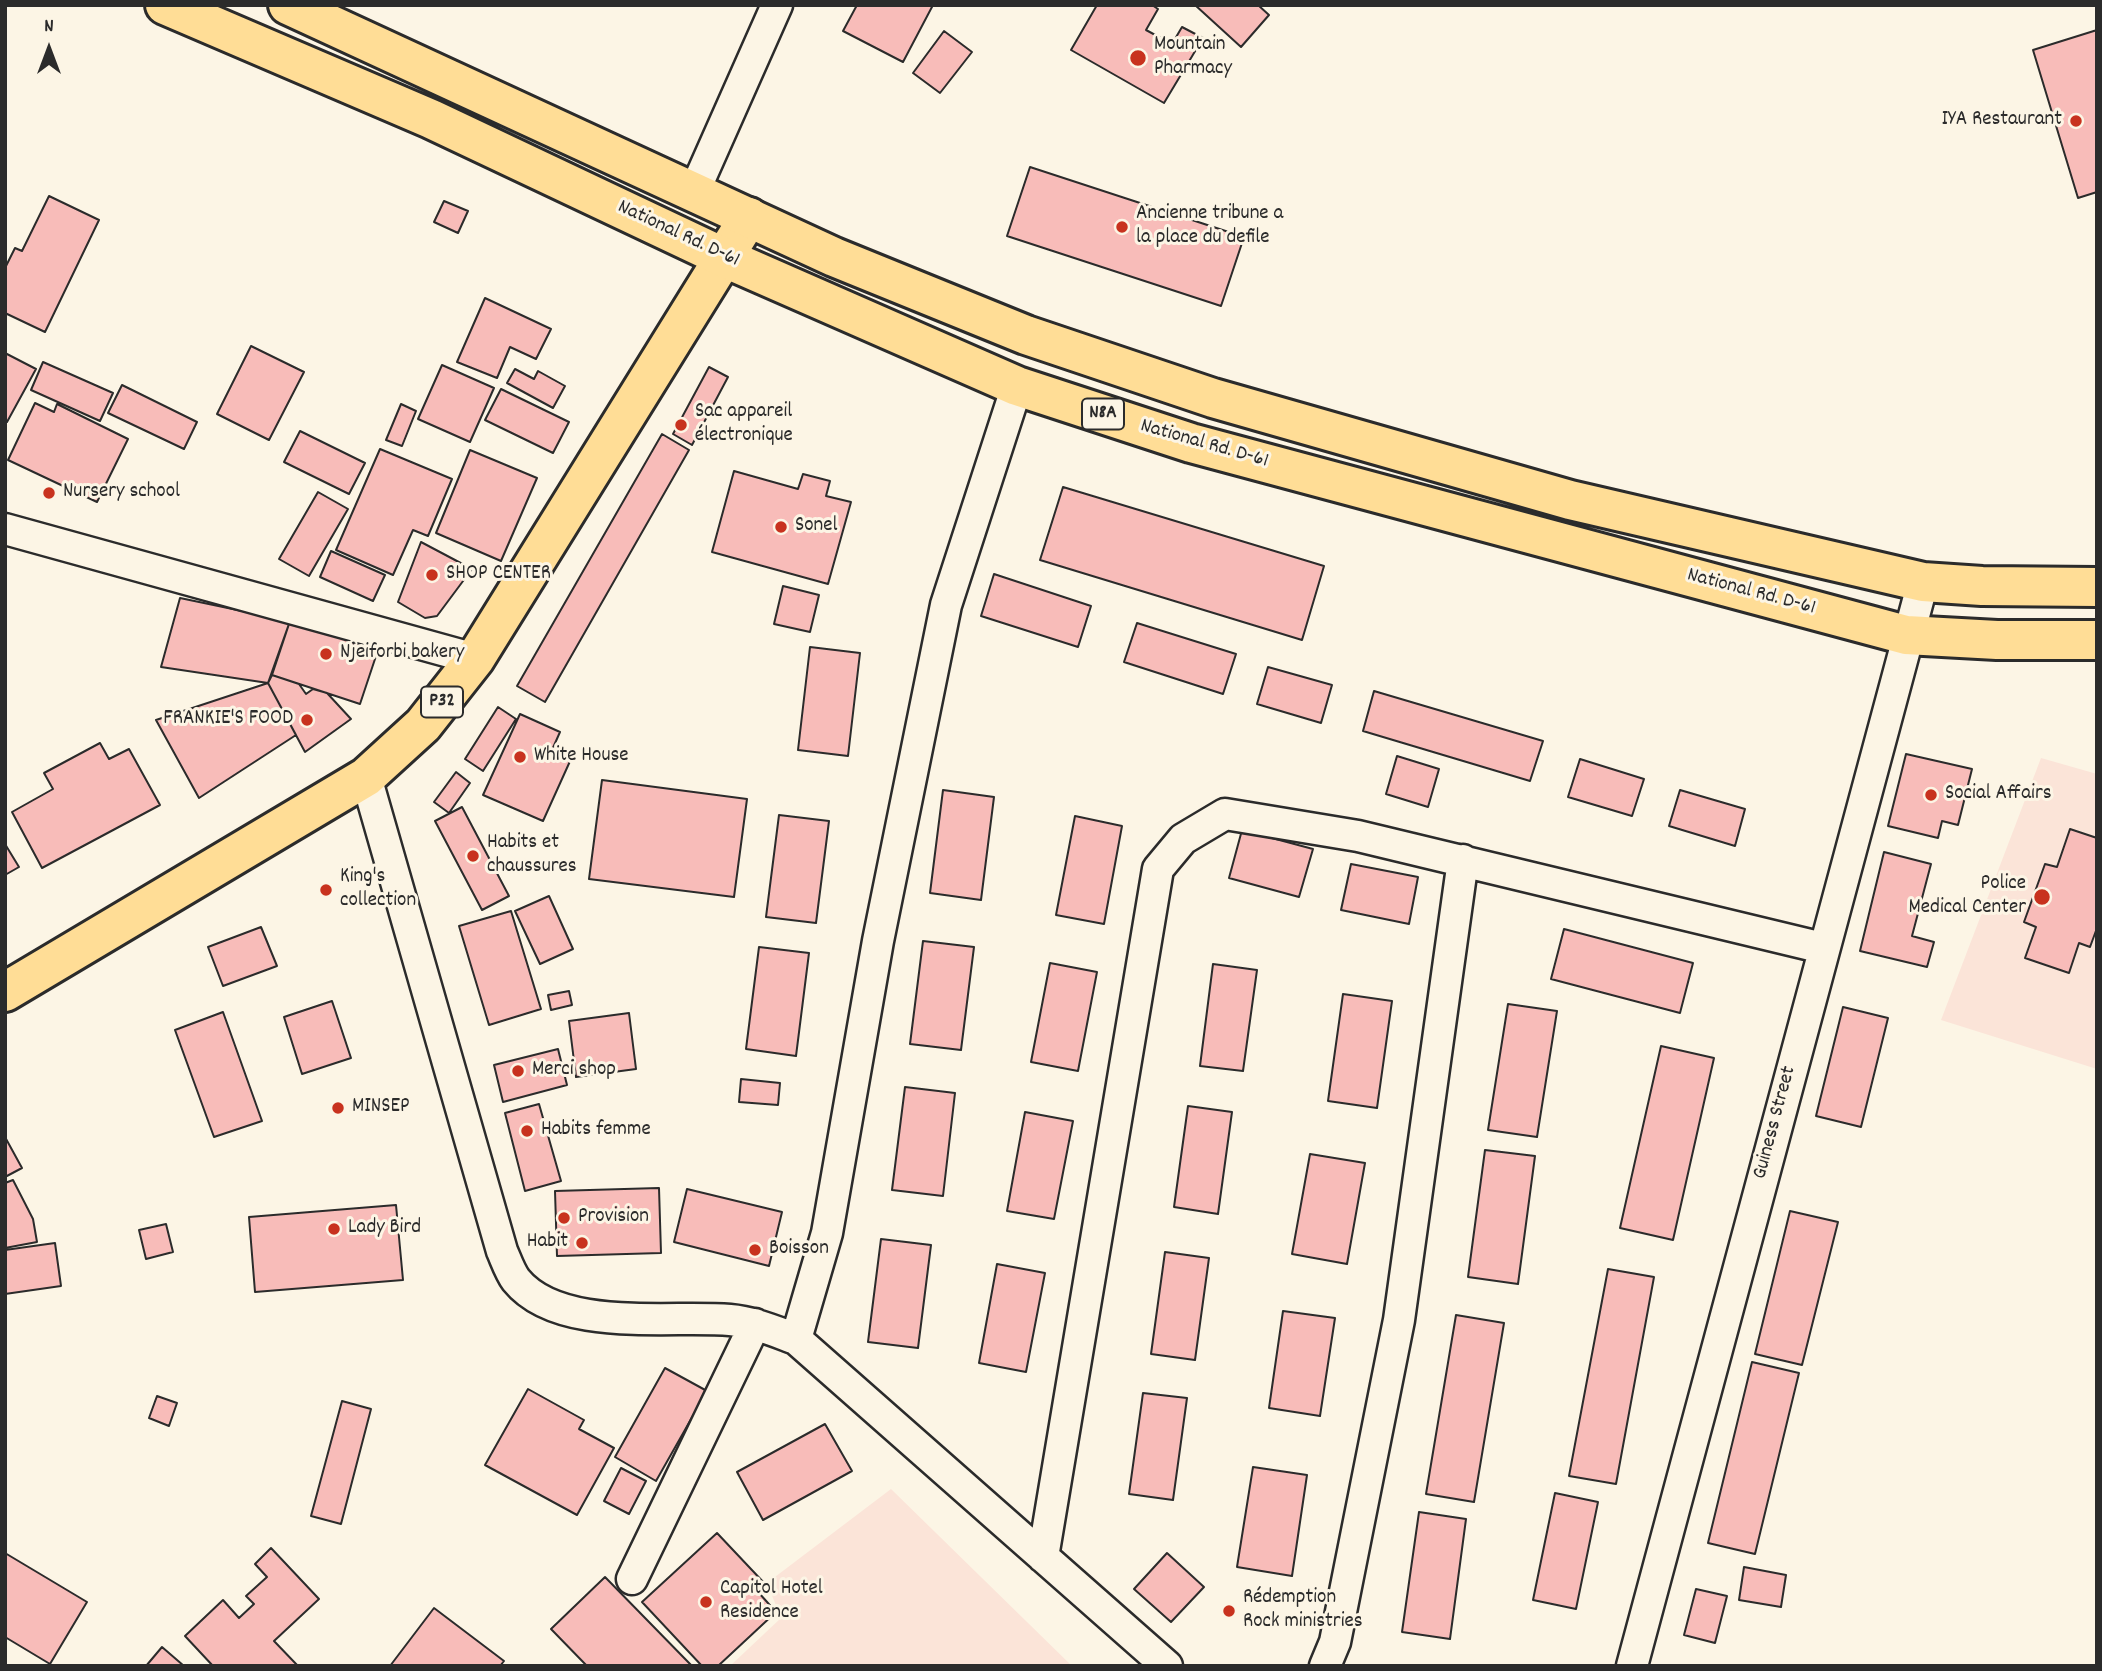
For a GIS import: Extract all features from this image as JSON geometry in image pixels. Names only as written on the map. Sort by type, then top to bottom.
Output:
[{"type":"main road","name":"National Rd. D-61","points":[[165,5],[431,120],[725,258],[1017,386],[1191,443],[1906,635],[1997,640],[2097,640]]},
{"type":"main road","name":"N8A","points":[[288,5],[834,257],[1026,335],[1213,398],[1570,500],[1923,582],[1982,586],[2097,587]]},
{"type":"main road","name":"P32","points":[[5,992],[366,777],[423,725],[475,659],[749,217]]},
{"type":"street","points":[[694,192],[777,5]]},
{"type":"street","points":[[796,1339],[827,1234],[878,941],[946,605],[1017,386]]},
{"type":"street","points":[[5,530],[475,659]]},
{"type":"street","name":"Guiness Street","points":[[1632,1666],[1906,635],[1923,582]]},
{"type":"street","points":[[366,777],[502,1251],[515,1279],[541,1302],[614,1320],[729,1320],[755,1324],[796,1339],[1167,1666]]},
{"type":"street","points":[[1043,1557],[1158,869],[1183,839],[1225,814],[1357,836],[1823,948]]},
{"type":"street","points":[[1325,1666],[1335,1642],[1399,1320],[1463,860]]},
{"type":"street","points":[[632,1579],[755,1324]]},
{"type":"shaded area","name":"Police Medical Center","points":[[2041,758],[2097,774],[2097,1069],[1941,1020]]},
{"type":"shaded area","points":[[891,1489],[1072,1666],[730,1666],[781,1618],[767,1583]]},
{"type":"building","points":[[857,5],[933,5],[903,62],[843,31]]},
{"type":"building","name":"Mountain Pharmacy","points":[[1097,5],[1152,5],[1158,9],[1146,30],[1172,44],[1182,27],[1203,38],[1164,103],[1071,50]]},
{"type":"building","points":[[1195,5],[1258,5],[1269,15],[1241,47]]},
{"type":"building","name":"IYA Restaurant","points":[[2097,30],[2097,192],[2078,198],[2033,50]]},
{"type":"building","points":[[944,31],[972,52],[940,93],[913,73]]},
{"type":"building","points":[[1030,167],[1244,237],[1221,306],[1007,236]]},
{"type":"building","points":[[49,196],[99,220],[45,332],[5,313],[5,268],[15,248],[22,251]]},
{"type":"building","points":[[444,201],[468,211],[458,233],[434,222]]},
{"type":"building","points":[[485,298],[551,329],[536,359],[510,347],[497,378],[457,362]]},
{"type":"building","points":[[251,346],[304,372],[269,440],[217,414]]},
{"type":"building","points":[[5,353],[36,369],[7,422],[5,421]]},
{"type":"building","points":[[43,362],[113,393],[100,421],[31,390]]},
{"type":"building","points":[[442,365],[494,388],[470,442],[418,419]]},
{"type":"building","points":[[709,367],[728,377],[692,445],[673,434]]},
{"type":"building","points":[[515,369],[534,379],[538,371],[565,386],[553,408],[507,383]]},
{"type":"building","points":[[122,385],[197,422],[184,449],[108,413]]},
{"type":"building","points":[[501,389],[569,422],[553,453],[485,420]]},
{"type":"building","points":[[35,403],[54,412],[57,404],[128,439],[97,502],[8,460]]},
{"type":"building","points":[[401,404],[416,411],[402,446],[386,440]]},
{"type":"building","points":[[300,431],[365,463],[349,494],[284,462]]},
{"type":"building","points":[[662,434],[689,450],[545,702],[517,686]]},
{"type":"building","points":[[380,449],[452,479],[428,536],[413,530],[393,575],[336,550]]},
{"type":"building","points":[[470,450],[537,478],[501,561],[436,533]]},
{"type":"building","name":"Sonel","points":[[734,471],[798,489],[803,474],[830,481],[826,496],[851,502],[828,584],[712,552]]},
{"type":"building","points":[[1063,487],[1324,566],[1302,640],[1040,560]]},
{"type":"building","points":[[318,492],[348,509],[309,576],[279,559]]},
{"type":"building","points":[[421,542],[472,569],[437,616],[425,618],[398,602]]},
{"type":"building","points":[[331,551],[385,575],[373,601],[320,577]]},
{"type":"building","points":[[994,574],[1091,606],[1078,647],[981,616]]},
{"type":"building","points":[[783,586],[819,595],[810,632],[774,624]]},
{"type":"building","points":[[180,598],[290,621],[268,683],[161,667]]},
{"type":"building","points":[[290,621],[378,650],[360,704],[272,675]]},
{"type":"building","points":[[1137,623],[1236,654],[1223,694],[1124,662]]},
{"type":"building","points":[[810,647],[860,653],[848,756],[798,750]]},
{"type":"building","points":[[1268,667],[1332,685],[1321,723],[1257,704]]},
{"type":"building","points":[[272,675],[299,684],[306,694],[313,689],[327,693],[351,719],[305,752],[268,683]]},
{"type":"building","points":[[268,683],[296,735],[199,798],[156,720]]},
{"type":"building","points":[[1374,691],[1543,741],[1530,781],[1363,731]]},
{"type":"building","points":[[498,707],[516,719],[483,771],[465,759]]},
{"type":"building","points":[[520,714],[560,732],[552,750],[571,759],[543,821],[483,795]]},
{"type":"building","points":[[100,743],[109,759],[129,749],[160,805],[42,868],[12,812],[53,789],[44,773]]},
{"type":"building","name":"Social Affairs","points":[[1906,754],[1972,769],[1958,825],[1942,821],[1938,838],[1888,826]]},
{"type":"building","points":[[1397,756],[1439,769],[1428,807],[1386,794]]},
{"type":"building","points":[[1580,759],[1644,779],[1632,816],[1568,797]]},
{"type":"building","points":[[456,772],[470,783],[449,813],[434,802]]},
{"type":"building","points":[[602,780],[747,799],[734,897],[589,879]]},
{"type":"building","points":[[943,790],[994,797],[981,900],[930,893]]},
{"type":"building","points":[[1680,790],[1745,809],[1735,846],[1669,826]]},
{"type":"building","points":[[462,807],[509,896],[482,910],[435,821]]},
{"type":"building","points":[[779,815],[829,821],[816,923],[766,917]]},
{"type":"building","points":[[1075,816],[1122,826],[1104,924],[1056,915]]},
{"type":"building","points":[[2070,829],[2097,838],[2097,928],[2090,947],[2079,943],[2069,973],[2025,958],[2036,927],[2024,922],[2045,864],[2057,867]]},
{"type":"building","points":[[1242,830],[1313,849],[1299,897],[1229,878]]},
{"type":"building","points":[[5,844],[19,867],[5,875]]},
{"type":"building","points":[[1884,852],[1931,864],[1912,936],[1934,942],[1927,967],[1860,951]]},
{"type":"building","points":[[1351,864],[1418,877],[1409,924],[1341,910]]},
{"type":"building","points":[[549,896],[573,949],[540,964],[515,911]]},
{"type":"building","points":[[511,911],[541,1009],[489,1025],[459,926]]},
{"type":"building","points":[[261,927],[277,966],[223,986],[208,947]]},
{"type":"building","points":[[1564,929],[1693,963],[1680,1013],[1551,979]]},
{"type":"building","points":[[923,941],[974,947],[961,1050],[910,1044]]},
{"type":"building","points":[[759,947],[809,953],[796,1056],[746,1049]]},
{"type":"building","points":[[1050,963],[1097,972],[1078,1071],[1031,1062]]},
{"type":"building","points":[[1213,964],[1257,970],[1243,1071],[1200,1066]]},
{"type":"building","points":[[569,991],[572,1005],[551,1010],[548,995]]},
{"type":"building","points":[[1343,994],[1392,1001],[1377,1108],[1328,1101]]},
{"type":"building","points":[[332,1001],[351,1058],[302,1074],[284,1017]]},
{"type":"building","points":[[1508,1004],[1557,1011],[1537,1137],[1488,1130]]},
{"type":"building","points":[[1843,1007],[1888,1018],[1861,1127],[1816,1116]]},
{"type":"building","points":[[223,1012],[262,1121],[214,1137],[175,1030]]},
{"type":"building","points":[[629,1013],[636,1069],[576,1077],[569,1021]]},
{"type":"building","points":[[1661,1046],[1714,1058],[1673,1240],[1620,1228]]},
{"type":"building","points":[[558,1049],[567,1085],[503,1102],[494,1065]]},
{"type":"building","points":[[741,1079],[780,1083],[778,1105],[739,1102]]},
{"type":"building","points":[[905,1087],[955,1093],[943,1196],[892,1190]]},
{"type":"building","points":[[539,1104],[561,1181],[525,1191],[505,1113]]},
{"type":"building","points":[[1188,1106],[1232,1112],[1218,1214],[1174,1207]]},
{"type":"building","points":[[1025,1112],[1073,1121],[1054,1219],[1007,1211]]},
{"type":"building","points":[[5,1137],[22,1168],[5,1177]]},
{"type":"building","points":[[1485,1150],[1535,1156],[1518,1284],[1468,1277]]},
{"type":"building","points":[[1310,1154],[1365,1163],[1347,1264],[1292,1254]]},
{"type":"building","points":[[13,1180],[33,1219],[37,1242],[5,1248],[5,1183]]},
{"type":"building","points":[[659,1188],[661,1253],[557,1256],[555,1191]]},
{"type":"building","points":[[687,1189],[782,1212],[769,1266],[674,1242]]},
{"type":"building","points":[[396,1205],[403,1280],[255,1292],[249,1217]]},
{"type":"building","points":[[1790,1211],[1838,1222],[1802,1365],[1755,1354]]},
{"type":"building","points":[[166,1224],[173,1252],[146,1259],[139,1230]]},
{"type":"building","points":[[881,1239],[931,1245],[918,1348],[868,1342]]},
{"type":"building","points":[[55,1243],[61,1286],[5,1294],[5,1250]]},
{"type":"building","points":[[1165,1252],[1209,1258],[1195,1360],[1151,1354]]},
{"type":"building","points":[[997,1264],[1045,1273],[1026,1372],[979,1363]]},
{"type":"building","points":[[1608,1269],[1654,1277],[1616,1484],[1569,1476]]},
{"type":"building","points":[[1283,1311],[1335,1318],[1320,1416],[1269,1408]]},
{"type":"building","points":[[1456,1315],[1504,1323],[1474,1502],[1426,1494]]},
{"type":"building","points":[[1752,1362],[1799,1373],[1755,1554],[1708,1543]]},
{"type":"building","points":[[665,1368],[707,1391],[656,1481],[615,1457]]},
{"type":"building","points":[[528,1389],[584,1420],[579,1429],[614,1448],[577,1515],[485,1465]]},
{"type":"building","points":[[1143,1393],[1187,1398],[1173,1500],[1129,1494]]},
{"type":"building","points":[[157,1396],[177,1403],[169,1426],[149,1418]]},
{"type":"building","points":[[342,1401],[371,1409],[341,1524],[311,1516]]},
{"type":"building","points":[[825,1424],[852,1471],[763,1520],[737,1472]]},
{"type":"building","points":[[1253,1467],[1307,1475],[1292,1576],[1237,1567]]},
{"type":"building","points":[[621,1468],[646,1481],[629,1514],[604,1501]]},
{"type":"building","points":[[1555,1493],[1598,1502],[1576,1609],[1533,1600]]},
{"type":"building","points":[[1419,1512],[1466,1519],[1450,1639],[1402,1632]]},
{"type":"building","points":[[717,1533],[767,1586],[759,1593],[776,1612],[718,1666],[702,1666],[642,1602]]},
{"type":"building","points":[[271,1548],[319,1599],[274,1641],[298,1666],[213,1666],[185,1636],[223,1600],[239,1618],[254,1604],[246,1596],[267,1577],[255,1564]]},
{"type":"building","points":[[5,1553],[87,1602],[50,1664],[5,1637]]},
{"type":"building","points":[[1167,1553],[1204,1587],[1171,1622],[1134,1589]]},
{"type":"building","points":[[1744,1567],[1786,1575],[1781,1607],[1739,1600]]},
{"type":"building","points":[[605,1577],[692,1666],[587,1666],[551,1629]]},
{"type":"building","points":[[1696,1589],[1727,1596],[1715,1643],[1684,1635]]},
{"type":"building","points":[[434,1608],[504,1661],[500,1666],[390,1666]]},
{"type":"building","points":[[162,1647],[184,1666],[146,1666]]},
{"type":"place","name":"Mountain Pharmacy","points":[[1138,58]]},
{"type":"place","name":"IYA Restaurant","points":[[2076,121]]},
{"type":"place","name":"Ancienne tribune a la place du defile","points":[[1122,227]]},
{"type":"place","name":"Sac appareil électronique","points":[[681,425]]},
{"type":"place","name":"Nursery school","points":[[49,493]]},
{"type":"place","name":"Sonel","points":[[781,527]]},
{"type":"place","name":"SHOP CENTER","points":[[432,575]]},
{"type":"place","name":"Njeiforbi bakery","points":[[326,654]]},
{"type":"place","name":"FRANKIE'S FOOD","points":[[307,720]]},
{"type":"place","name":"White House","points":[[520,757]]},
{"type":"place","name":"Social Affairs","points":[[1931,795]]},
{"type":"place","name":"Habits et chaussures","points":[[473,856]]},
{"type":"place","name":"King's collection","points":[[326,890]]},
{"type":"place","name":"Police Medical Center","points":[[2042,897]]},
{"type":"place","name":"Merci shop","points":[[518,1071]]},
{"type":"place","name":"MINSEP","points":[[338,1108]]},
{"type":"place","name":"Habits femme","points":[[527,1131]]},
{"type":"place","name":"Provision","points":[[564,1218]]},
{"type":"place","name":"Lady Bird","points":[[334,1229]]},
{"type":"place","name":"Habit","points":[[582,1243]]},
{"type":"place","name":"Boisson","points":[[755,1250]]},
{"type":"place","name":"Capitol Hotel Residence","points":[[706,1602]]},
{"type":"place","name":"Rédemption Rock ministries","points":[[1229,1611]]}]
